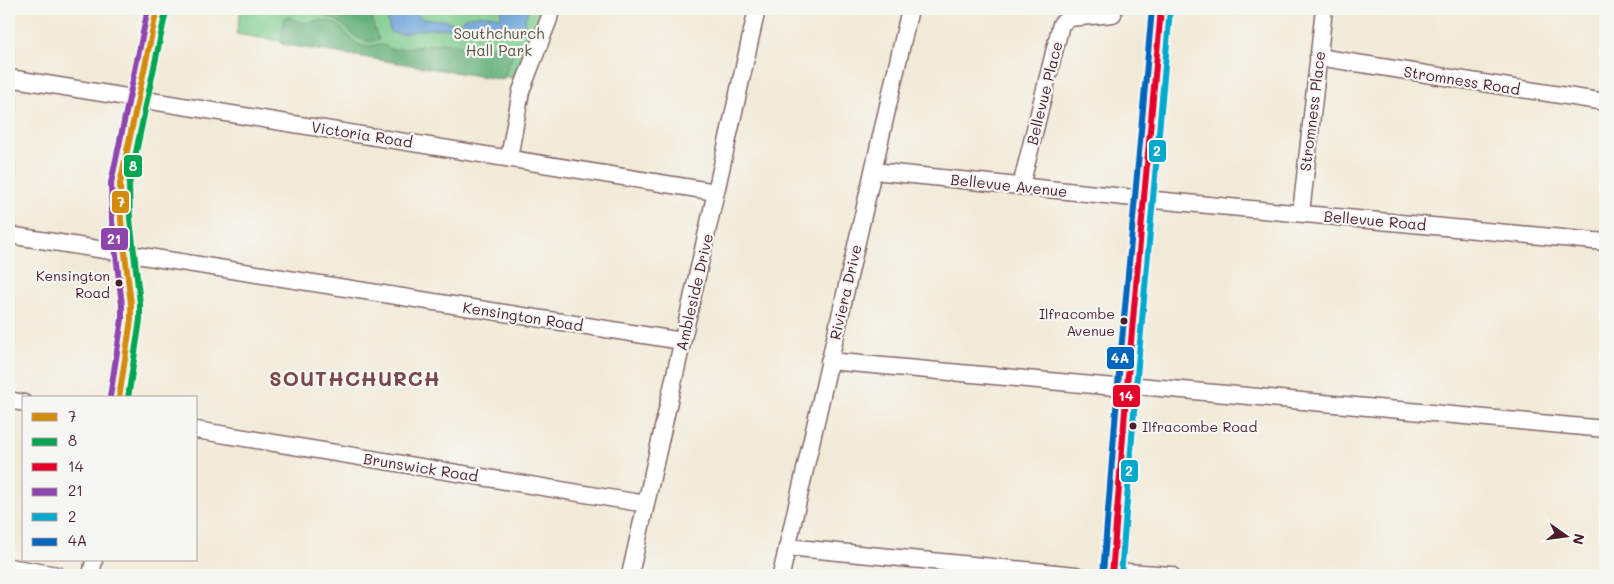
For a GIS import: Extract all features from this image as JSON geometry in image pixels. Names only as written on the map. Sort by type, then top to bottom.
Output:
[{"type":"main road","points":[[1112,573],[1161,9]]},
{"type":"street","points":[[120,396],[131,320],[130,289],[120,211],[120,184],[157,9]]},
{"type":"street","points":[[510,158],[521,91],[549,19],[550,9]]},
{"type":"street","name":"Ambleside Drive","points":[[630,575],[757,9]]},
{"type":"street","name":"Riviera Drive","points":[[781,575],[910,9]]},
{"type":"street","name":"Stromness Place","points":[[1301,213],[1324,9]]},
{"type":"street","name":"Bellevue Place","points":[[1021,186],[1061,24],[1069,18],[1113,14]]},
{"type":"street","name":"Stromness Road","points":[[1318,57],[1605,102]]},
{"type":"street","name":"Victoria Road","points":[[9,78],[716,192]]},
{"type":"street","name":"Bellevue Avenue","points":[[874,171],[1144,199]]},
{"type":"street","name":"Bellevue Road","points":[[1144,199],[1605,242]]},
{"type":"street","name":"Kensington Road","points":[[9,234],[125,254],[682,341]]},
{"type":"street","points":[[829,361],[1148,387],[1605,429]]},
{"type":"street","points":[[9,400],[22,402]]},
{"type":"street","name":"Brunswick Road","points":[[198,430],[646,504]]},
{"type":"street","points":[[787,547],[1076,575]]},
{"type":"street","points":[[91,575],[94,562]]},
{"type":"street","points":[[9,568],[57,575]]},
{"type":"street","points":[[1112,573],[1171,575]]},
{"type":"green space","name":"Southchurch Hall Park","points":[[241,9],[546,9],[521,79],[236,34]]},
{"type":"green space","points":[[338,9],[371,9],[374,28],[379,40],[361,40],[338,21],[325,17],[324,13]]},
{"type":"green space","points":[[289,17],[301,22],[331,22],[339,26],[358,44],[363,46],[382,45],[392,50],[443,43],[510,47],[515,49],[503,80],[281,44],[284,18]]},
{"type":"water","points":[[387,9],[406,9],[422,19],[443,20],[457,26],[456,28],[426,29],[401,34],[390,32]]},
{"type":"water","points":[[505,9],[528,9],[519,33],[503,27],[501,22],[501,28],[461,28],[460,22],[468,17],[492,15],[501,19],[501,11]]},
{"type":"transit line","name":"21","points":[[110,396],[122,319],[112,221],[111,183],[148,9]]},
{"type":"transit line","name":"7","points":[[119,396],[131,320],[131,304],[121,220],[120,184],[157,9]]},
{"type":"transit line","name":"4A","points":[[1103,574],[1152,9]]},
{"type":"transit line","name":"14","points":[[1112,575],[1161,9]]},
{"type":"transit line","name":"2","points":[[1121,575],[1170,10]]},
{"type":"transit line","name":"8","points":[[128,396],[140,320],[140,303],[130,219],[129,185],[166,11]]},
{"type":"place","name":"Kensington Road","points":[[119,283]]},
{"type":"place","name":"Ilfracombe Avenue","points":[[1124,321]]},
{"type":"place","name":"Ilfracombe Road","points":[[1133,426]]},
{"type":"district","name":"SOUTHCHURCH","points":[[355,378]]}]
